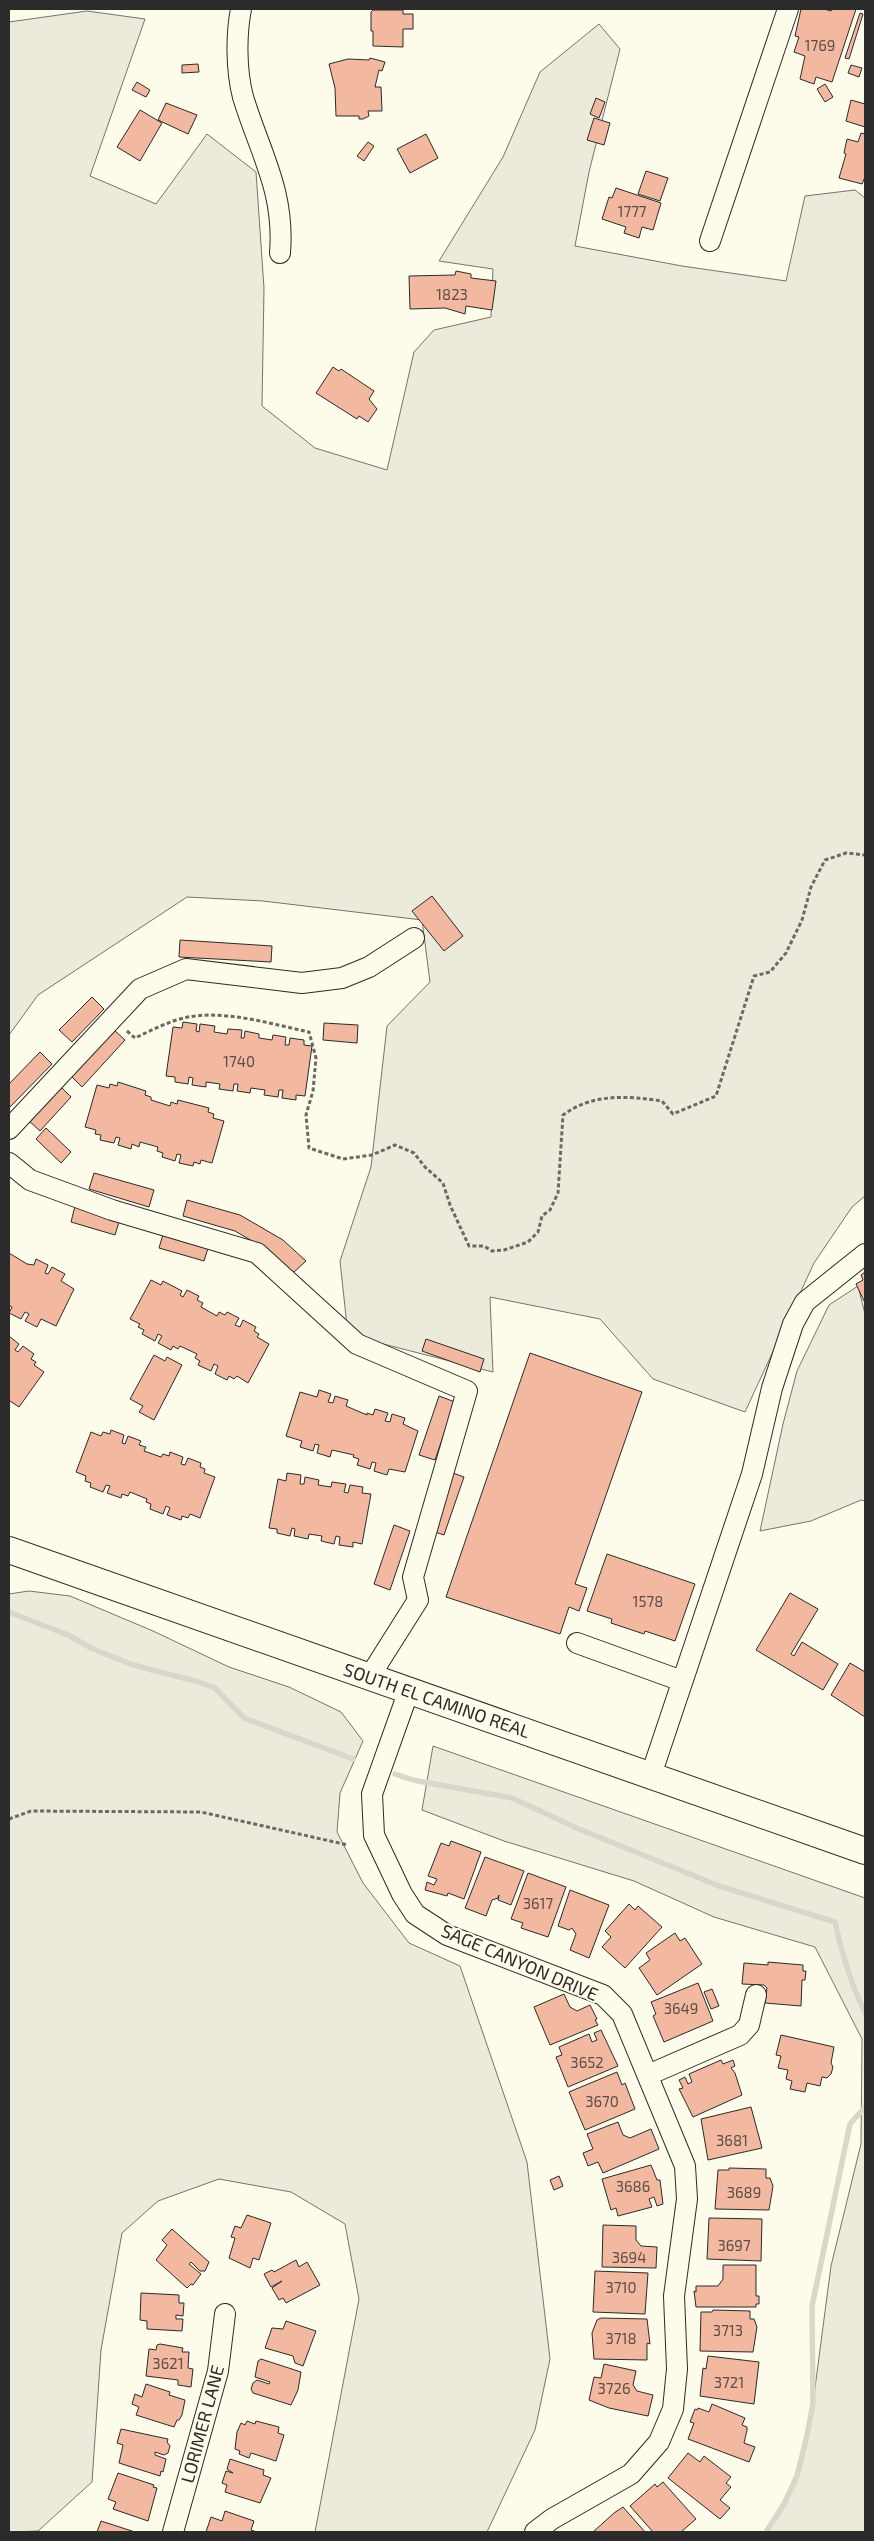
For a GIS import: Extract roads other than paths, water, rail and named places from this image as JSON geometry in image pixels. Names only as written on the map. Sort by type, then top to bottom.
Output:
[{"type":"main road","name":"SOUTH EL CAMINO REAL","points":[[9,1550],[865,1851]]},
{"type":"street","points":[[241,9],[236,35],[243,95],[273,176],[282,230],[280,253]]},
{"type":"street","points":[[710,241],[788,9]]},
{"type":"street","points":[[9,1129],[140,989],[186,969],[302,983],[342,978],[369,967],[414,938]]},
{"type":"street","points":[[9,1163],[30,1180],[94,1203],[257,1253],[356,1344],[467,1391],[413,1577],[418,1600],[370,1676]]},
{"type":"street","points":[[651,1775],[752,1474],[772,1388],[793,1324],[805,1302],[865,1254]]},
{"type":"street","points":[[577,1644],[682,1681]]},
{"type":"street","name":"SAGE CANYON DRIVE","points":[[409,1690],[372,1794],[374,1835],[402,1894],[415,1914],[447,1935],[603,1995],[622,2014],[685,2166],[687,2199],[674,2296],[677,2369],[672,2409],[659,2442],[631,2474],[552,2519],[535,2532]]},
{"type":"street","points":[[648,2075],[740,2035],[749,2025],[756,1995]]},
{"type":"street","name":"LORIMER LANE","points":[[173,2532],[218,2371],[225,2314]]},
{"type":"waterway","points":[[9,1612],[68,1635],[93,1649],[133,1665],[215,1688],[244,1718],[353,1759]]},
{"type":"waterway","points":[[395,1774],[413,1780],[512,1798],[579,1829],[719,1886],[835,1922],[847,1969],[865,2013]]},
{"type":"waterway","points":[[766,2532],[784,2504],[797,2476],[807,2436],[813,2403],[812,2306],[850,2124],[865,2107]]}]
